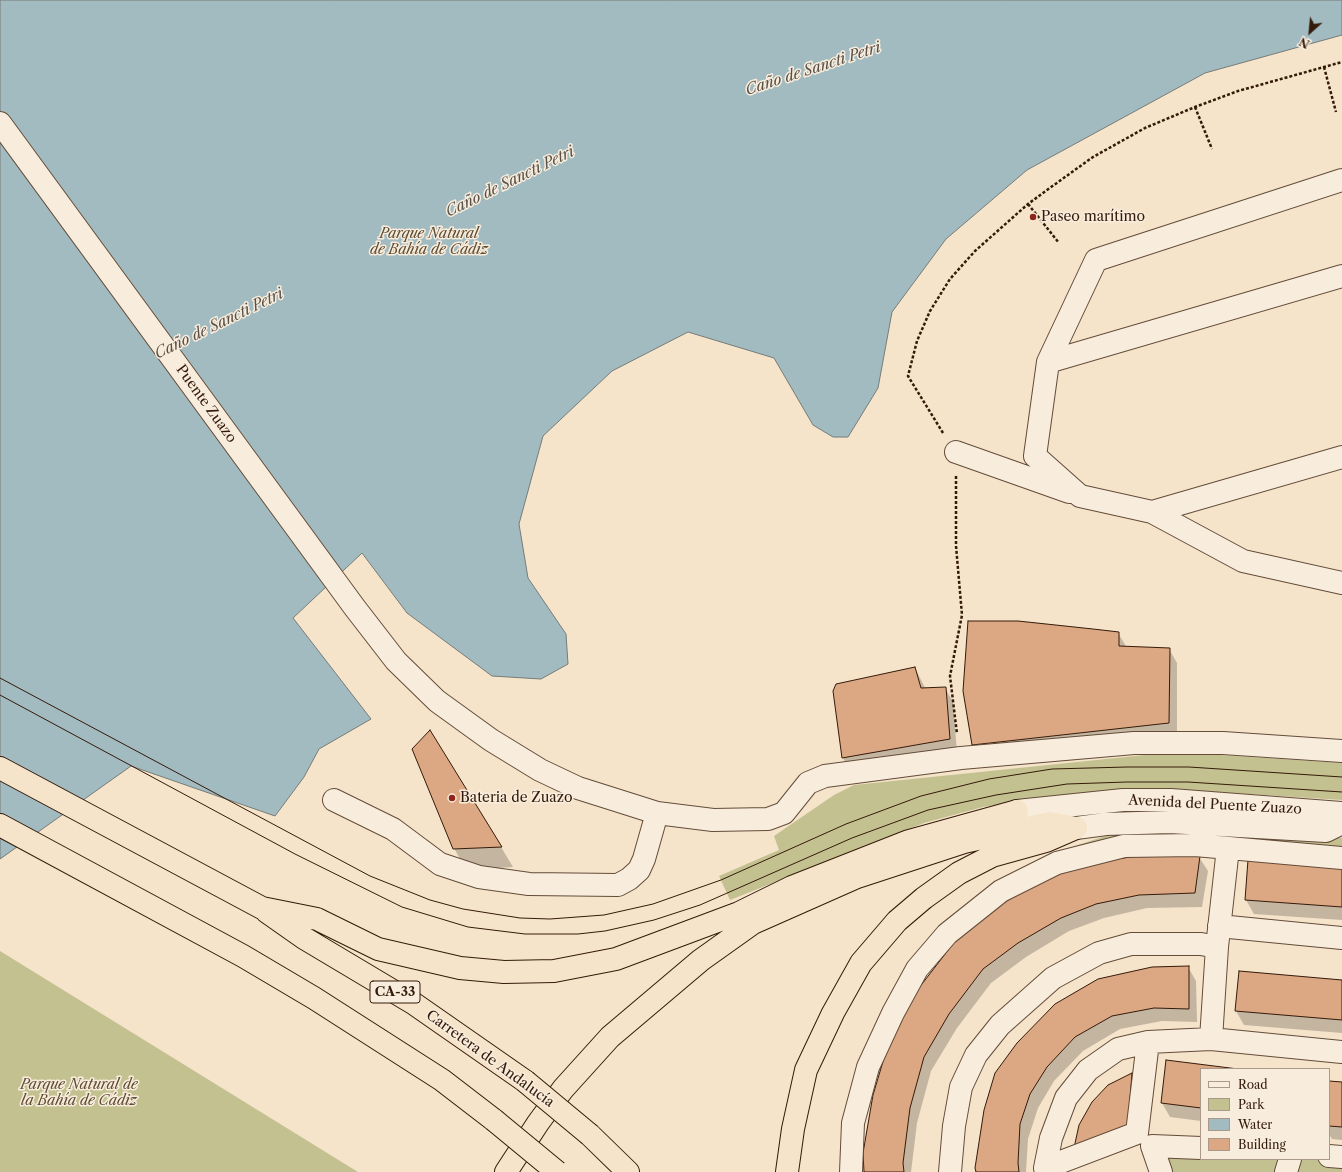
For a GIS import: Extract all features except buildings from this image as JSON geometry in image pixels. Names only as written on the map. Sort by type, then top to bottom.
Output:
[{"type":"highway","name":"CA-33","points":[[0,768],[262,908]]},
{"type":"highway","points":[[262,908],[317,919],[378,949],[460,968],[504,972],[554,971],[616,959],[739,913],[792,887],[909,841],[1017,811]]},
{"type":"highway","points":[[506,1172],[538,1123],[563,1089],[610,1037],[701,960],[753,923],[857,877],[964,842],[1050,823],[1076,828]]},
{"type":"highway","points":[[0,825],[243,956],[390,1046],[442,1080],[494,1120],[557,1172]]},
{"type":"highway","points":[[787,1172],[793,1129],[806,1070],[833,1012],[861,963],[871,951],[897,921],[924,898],[958,874],[992,856],[1046,841],[1076,828]]},
{"type":"highway","name":"Carretera de Andalucía","points":[[262,908],[304,938],[413,1003],[525,1081],[590,1135],[628,1172]]},
{"type":"street","name":"Puente Zuazo","points":[[0,123],[355,608],[401,666],[437,701],[491,740],[540,770],[578,788],[657,813]]},
{"type":"street","points":[[1080,496],[1035,456],[1048,362],[1096,260],[1342,180]]},
{"type":"street","points":[[1048,362],[1342,276]]},
{"type":"street","points":[[956,452],[1080,496],[1152,512],[1243,561],[1342,583]]},
{"type":"street","points":[[1152,512],[1342,457]]},
{"type":"street","points":[[334,800],[393,828],[440,864],[479,877],[530,884],[618,885],[630,879],[639,870],[644,859],[657,813],[713,820],[768,818],[784,813],[808,783],[825,776],[960,758],[1134,743],[1223,743],[1342,751]]},
{"type":"street","name":"Avenida del Puente Zuazo","points":[[1017,811],[1123,800],[1171,800],[1342,813]]},
{"type":"street","name":"Avenida del Puente Zuazo","points":[[1076,828],[1106,824],[1170,822],[1326,831],[1342,823]]},
{"type":"street","points":[[851,1172],[853,1123],[868,1068],[893,1013],[917,969],[947,934],[1001,891],[1057,863],[1124,846],[1195,845],[1342,858]]},
{"type":"street","points":[[1210,1040],[1218,937],[1228,848]]},
{"type":"street","points":[[950,1172],[954,1126],[961,1087],[976,1055],[1000,1025],[1053,978],[1099,953],[1131,944],[1201,944],[1218,937],[1342,938]]},
{"type":"street","points":[[1200,1148],[1145,1140],[1046,1170],[1051,1138],[1066,1098],[1088,1070],[1118,1049],[1148,1042],[1210,1040],[1342,1052]]},
{"type":"street","points":[[1148,1042],[1145,1140],[1161,1172]]},
{"type":"street","points":[[1330,1156],[1342,1157]]},
{"type":"street","points":[[1286,1172],[1290,1160]]},
{"type":"path","points":[[960,758],[950,676],[962,615],[956,546],[956,452],[908,376],[917,341],[930,311],[950,279],[974,251],[1028,204],[1093,157],[1145,128],[1195,107],[1238,91],[1342,62]]},
{"type":"path","points":[[1324,67],[1336,112]]},
{"type":"path","points":[[1195,107],[1212,149]]},
{"type":"path","points":[[1028,204],[1059,243]]},
{"type":"green space","points":[[1174,752],[1342,763],[1342,800],[1232,793],[1139,790],[1068,794],[983,807],[924,823],[730,900],[719,876],[779,850],[774,836],[834,795],[854,785]]},
{"type":"green space","points":[[1167,826],[1221,828],[1342,838],[1342,850],[1073,853],[1069,848],[1105,836]]},
{"type":"green space","name":"Parque Natural de la Bahía de Cádiz","points":[[0,951],[358,1172],[0,1172]]},
{"type":"green space","points":[[1152,1146],[1200,1148],[1200,1160],[1330,1160],[1342,1157],[1342,1172],[1161,1172]]},
{"type":"water","name":"Parque Natural de Bahía de Cádiz","points":[[0,0],[1342,0],[1342,35],[1205,73],[1027,170],[946,239],[892,312],[878,388],[848,437],[833,437],[813,425],[774,358],[688,332],[612,371],[543,436],[519,524],[528,578],[566,634],[568,664],[541,679],[492,676],[407,613],[362,553],[293,618],[371,719],[319,749],[304,777],[275,816],[131,766],[0,859]]},
{"type":"tram line","points":[[0,678],[370,876],[430,900],[463,909],[520,918],[550,919],[604,915],[653,904],[721,880],[846,824],[921,796],[989,779],[1052,769],[1127,767],[1189,767],[1342,777]]},
{"type":"tram line","points":[[0,695],[295,854],[402,907],[468,927],[525,934],[578,934],[605,931],[654,920],[700,905],[852,838],[928,810],[996,795],[1067,784],[1127,782],[1188,782],[1342,792]]},
{"type":"place","name":"Paseo marítimo","points":[[1033,217]]},
{"type":"place","name":"Bateria de Zuazo","points":[[452,798]]},
{"type":"water label","name":"Caño de Sancti Petri","points":[[813,69]]},
{"type":"water label","name":"Caño de Sancti Petri","points":[[510,182]]},
{"type":"water label","name":"Caño de Sancti Petri","points":[[219,324]]}]
